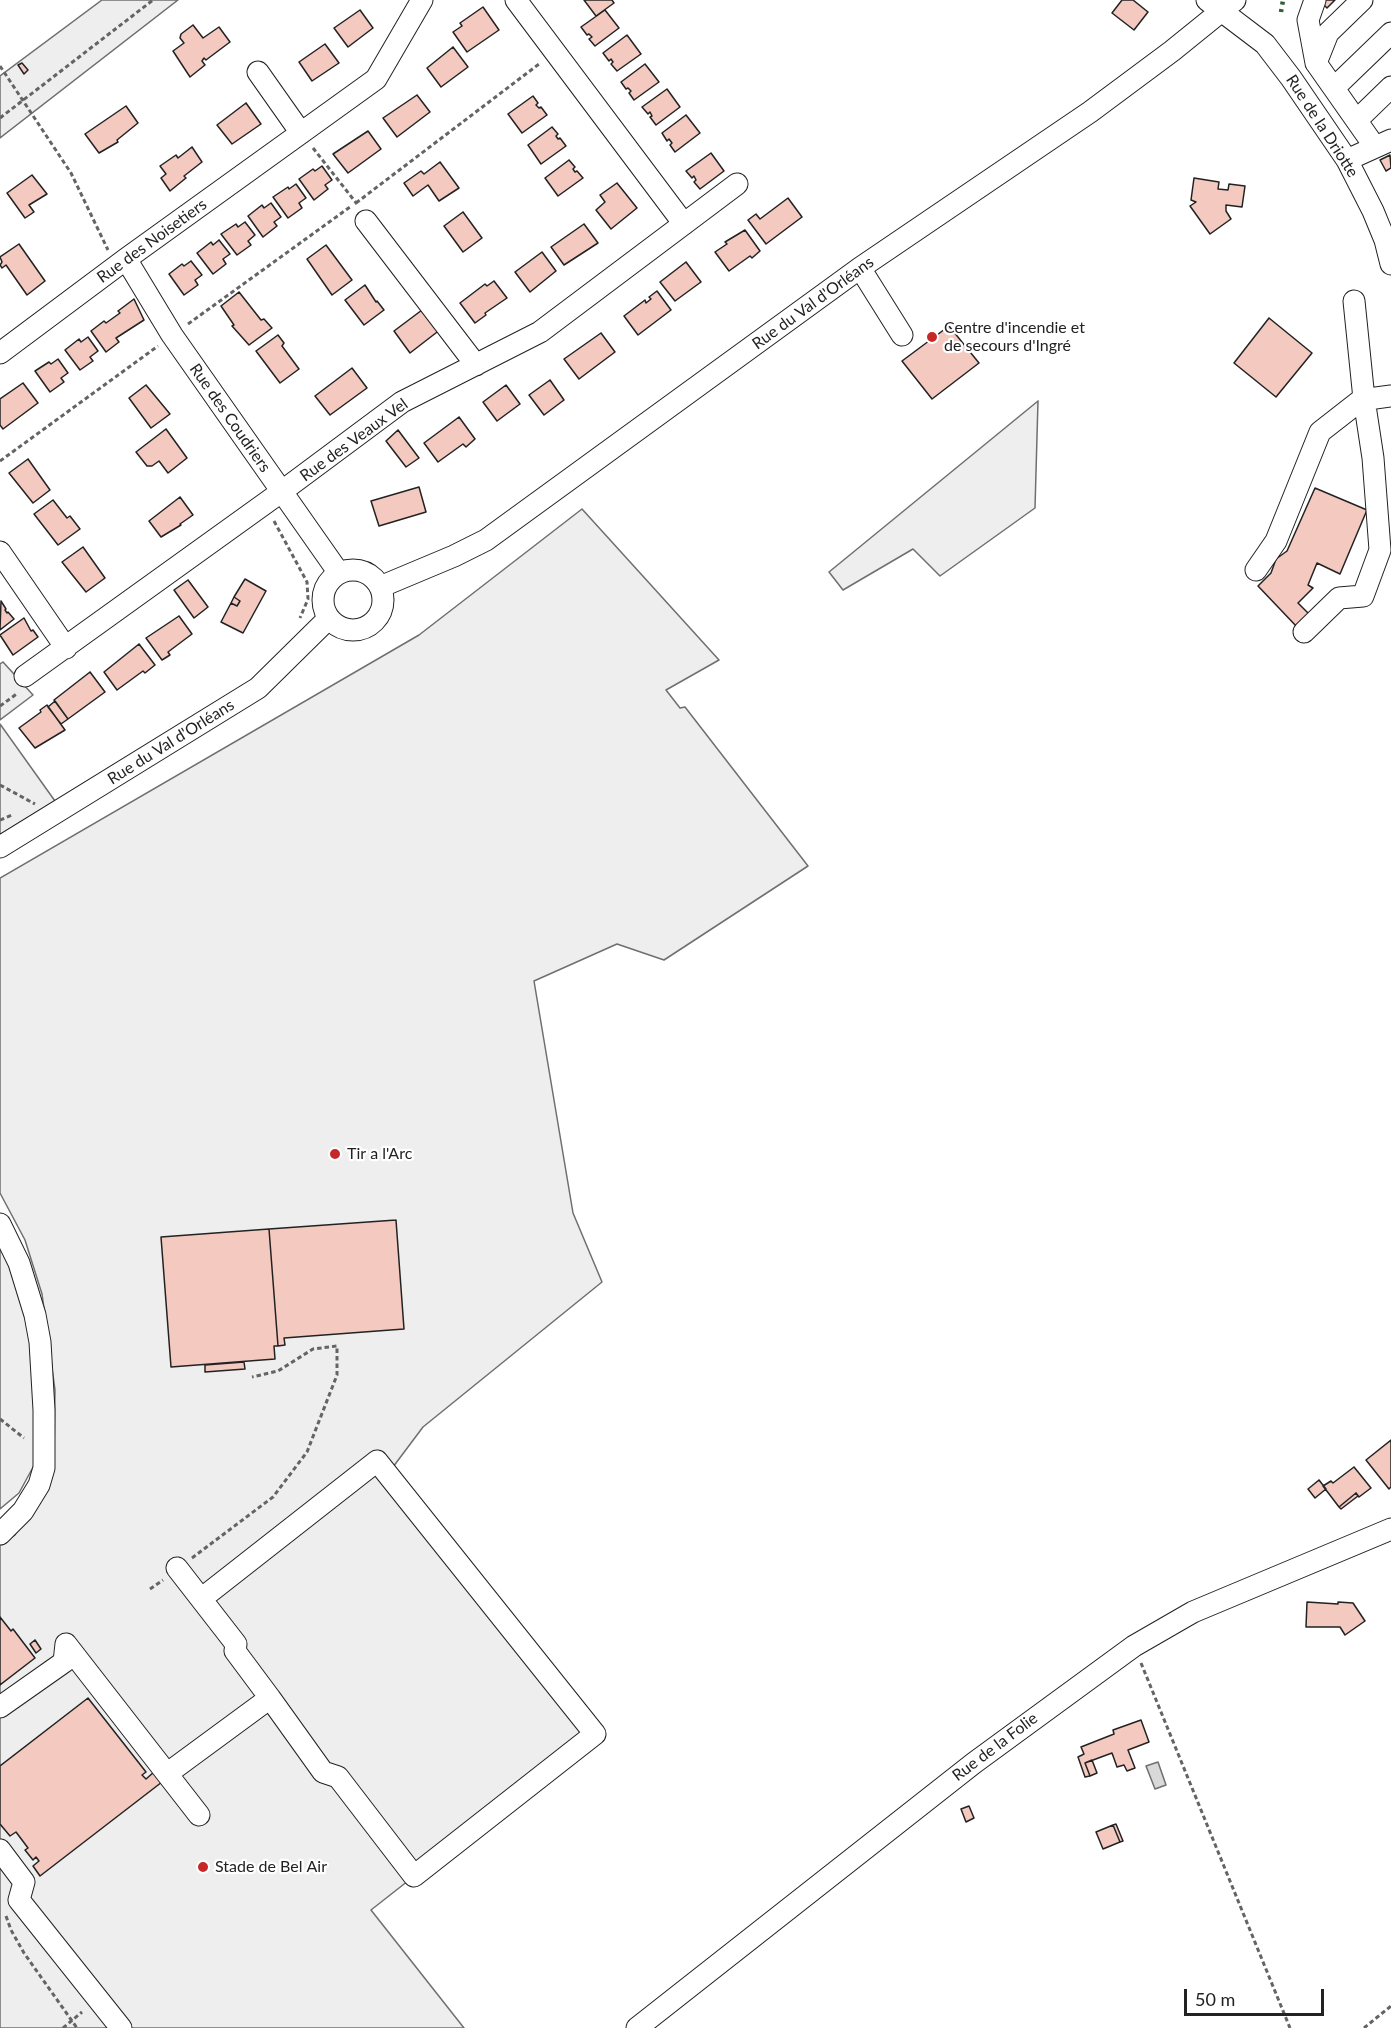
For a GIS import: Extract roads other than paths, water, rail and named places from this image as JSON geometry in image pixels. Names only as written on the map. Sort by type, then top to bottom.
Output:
[{"type":"street","name":"Rue des Noisetiers","points":[[1,349],[376,79],[422,0]]},
{"type":"street","points":[[516,0],[684,224]]},
{"type":"street","points":[[1315,0],[1308,20],[1316,63],[1357,120],[1383,143],[1347,160]]},
{"type":"street","points":[[1316,63],[1328,33],[1362,0]]},
{"type":"street","name":"Rue de la Driotte","points":[[1221,4],[1265,44],[1347,160],[1388,240],[1391,264]]},
{"type":"street","name":"Rue du Val d'Orléans","points":[[380,587],[486,540],[860,268],[1090,112],[1172,51],[1221,4]]},
{"type":"street","points":[[1334,88],[1391,33]]},
{"type":"street","points":[[258,72],[301,133]]},
{"type":"street","points":[[1357,120],[1391,87]]},
{"type":"street","name":"Rue des Veaux Vel","points":[[25,676],[264,505],[402,402],[540,332],[737,184]]},
{"type":"street","points":[[361,212],[476,365]]},
{"type":"street","name":"Rue des Coudriers","points":[[121,263],[339,573]]},
{"type":"street","points":[[860,268],[902,335]]},
{"type":"street","points":[[1304,632],[1339,598],[1363,596],[1380,550],[1373,458],[1364,399],[1354,301]]},
{"type":"street","points":[[1256,570],[1276,541],[1320,432],[1364,399],[1391,396]]},
{"type":"street","points":[[0,552],[66,648]]},
{"type":"street","points":[[351,570],[362,572],[380,587],[383,596],[379,615],[372,623],[355,630],[345,629],[329,618],[324,609],[325,588],[339,573],[351,570]]},
{"type":"street","name":"Rue du Val d'Orléans","points":[[0,847],[258,688],[329,618]]},
{"type":"street","points":[[0,1224],[19,1263],[28,1289],[38,1333],[43,1373],[44,1447],[44,1468],[31,1501],[18,1518],[0,1534]]},
{"type":"street","points":[[177,1568],[201,1599],[236,1644],[235,1651],[323,1772],[338,1777],[414,1876],[595,1734],[377,1461],[201,1599]]},
{"type":"street","name":"Rue de la Folie","points":[[637,2028],[974,1762],[1134,1646],[1193,1612],[1391,1529]]},
{"type":"street","points":[[0,1707],[64,1662],[66,1644],[199,1815]]},
{"type":"street","points":[[168,1773],[270,1698]]},
{"type":"street","points":[[0,1850],[24,1882],[20,1900],[121,2028]]},
{"type":"place","name":"Centre d'incendie et de secours d'Ingré","points":[[932,337]]},
{"type":"place","name":"Tir a l'Arc","points":[[335,1154]]},
{"type":"place","name":"Stade de Bel Air","points":[[203,1867]]}]
